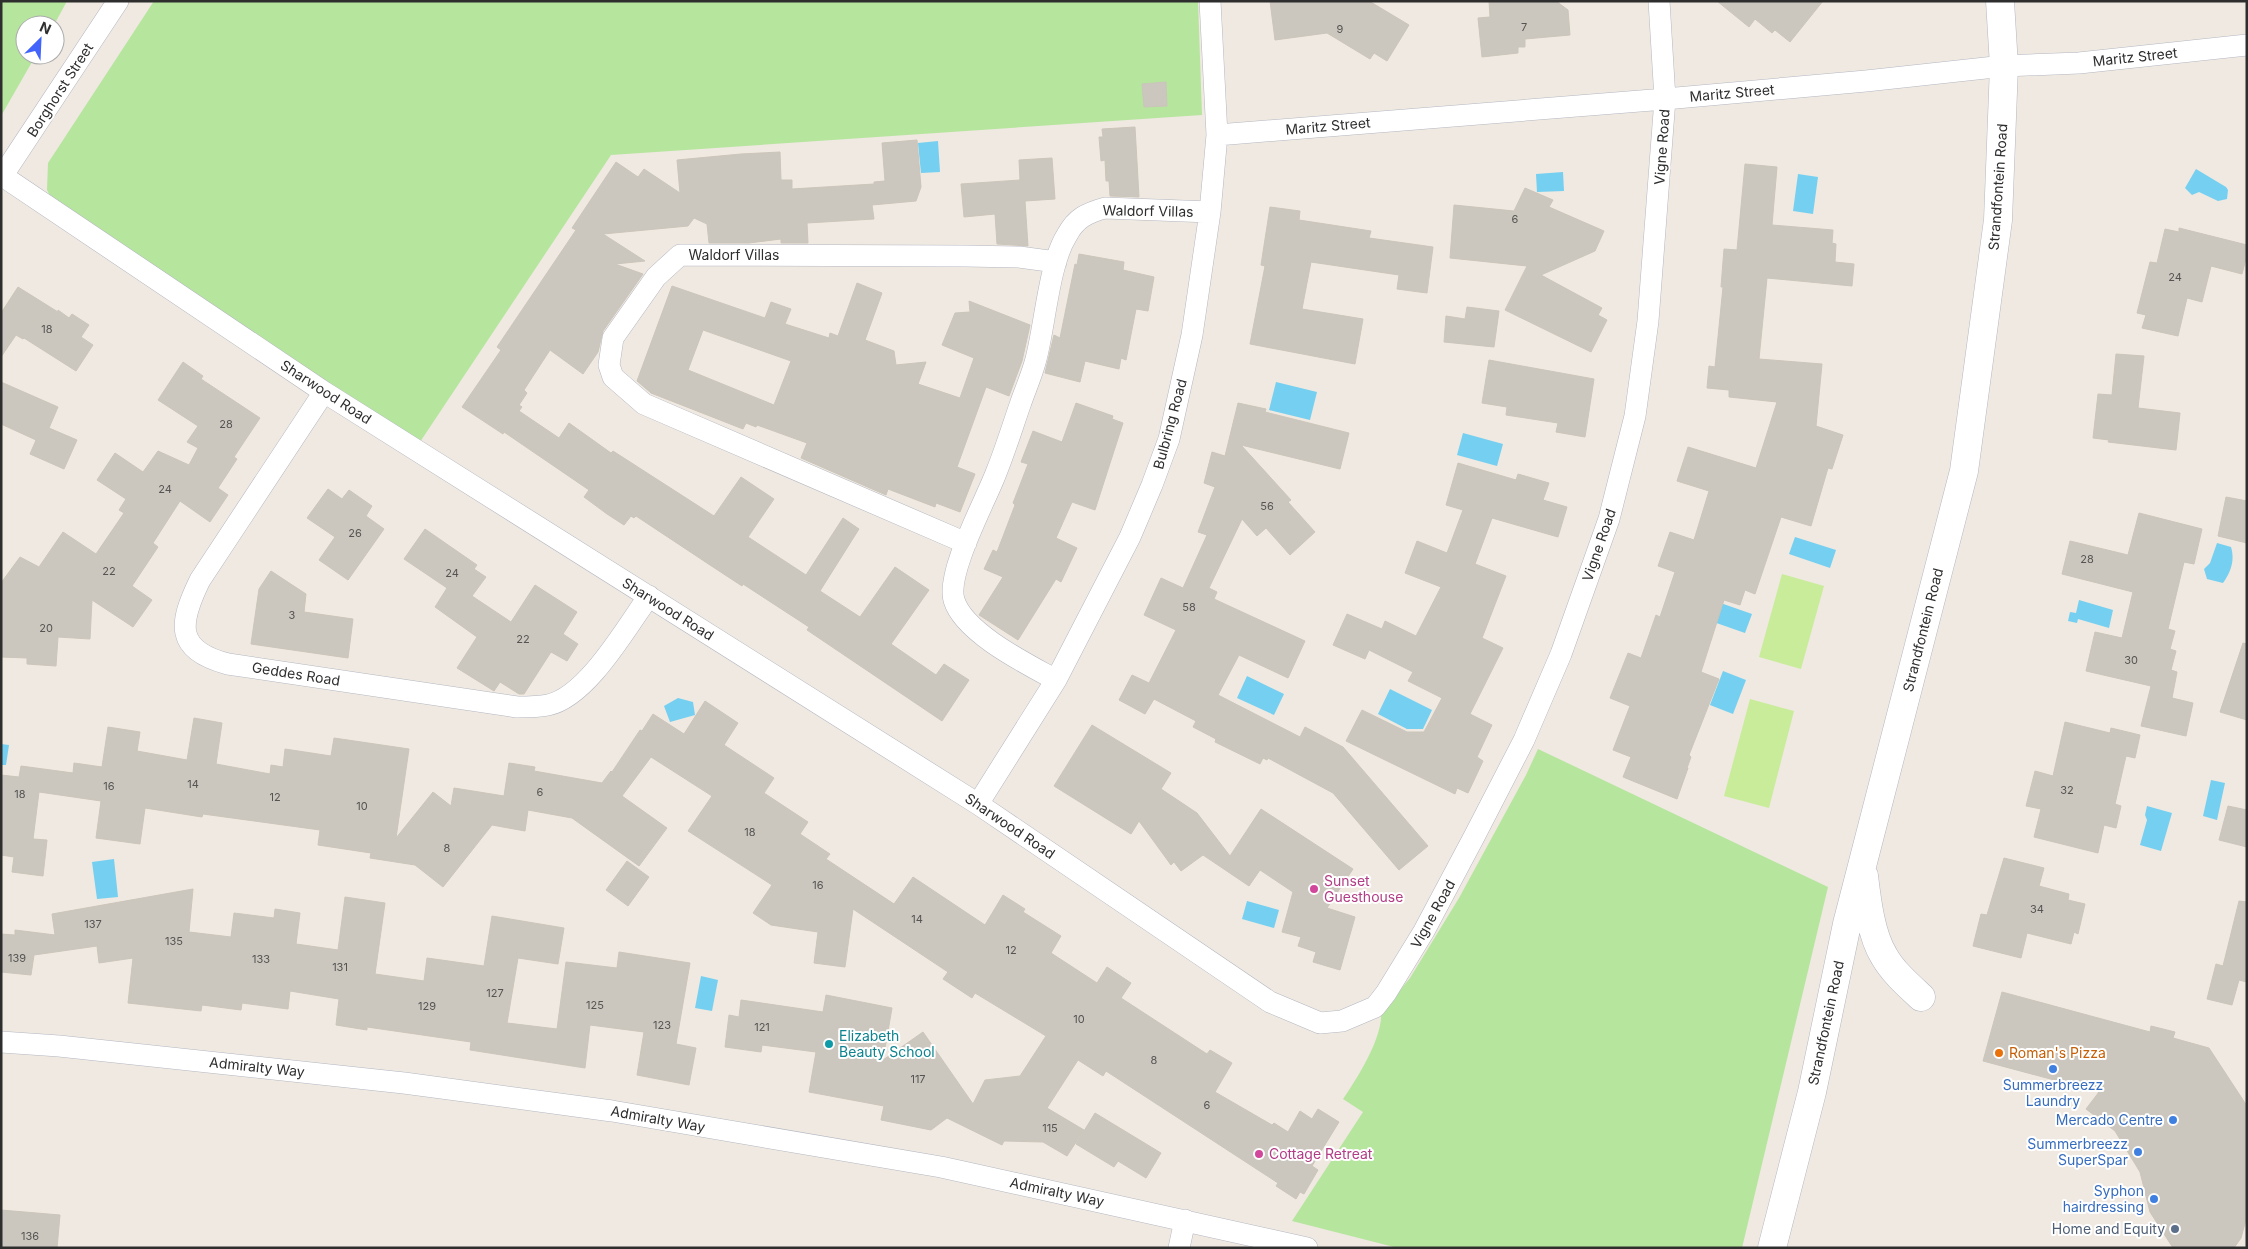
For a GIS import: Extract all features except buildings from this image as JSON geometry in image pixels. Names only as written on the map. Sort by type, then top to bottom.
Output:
[{"type":"main road","name":"Strandfontein Road","points":[[1772,1248],[1814,1083],[1847,924],[1964,471],[1998,220],[2004,66],[2000,1]]},
{"type":"main road","points":[[1863,862],[1866,900],[1883,956],[1900,977],[1921,997]]},
{"type":"main road","points":[[1780,1213],[1788,1248]]},
{"type":"street","name":"Borghorst Street","points":[[2,177],[118,1]]},
{"type":"street","name":"Bulbring Road","points":[[978,804],[1056,680],[1130,537],[1169,440],[1192,335],[1210,212],[1217,135],[1210,1]]},
{"type":"street","name":"Vigne Road","points":[[1342,1021],[1375,1007],[1386,993],[1424,931],[1471,844],[1524,740],[1561,654],[1606,528],[1635,416],[1648,321],[1665,99],[1660,1]]},
{"type":"street","name":"Maritz Street","points":[[1217,135],[1665,99],[1866,81],[2004,66],[2079,63],[2247,45]]},
{"type":"street","name":"Sharwood Road","points":[[2,177],[324,392],[978,804],[1270,1002],[1320,1023],[1342,1021]]},
{"type":"street","name":"Waldorf Villas","points":[[1056,680],[1014,657],[973,628],[959,614],[953,599],[952,583],[966,543],[996,472],[1036,360],[1056,262],[1066,236],[1079,218],[1092,211],[1105,208],[1210,212]]},
{"type":"street","name":"Waldorf Villas","points":[[966,543],[644,404],[613,378],[609,365],[613,338],[656,277],[680,256],[965,256],[1019,257],[1056,262]]},
{"type":"street","name":"Geddes Road","points":[[324,392],[200,580],[190,602],[185,620],[186,633],[192,647],[207,659],[228,664],[517,707],[549,705],[569,696],[589,679],[649,596]]},
{"type":"street","name":"Admiralty Way","points":[[1,1042],[59,1046],[404,1083],[612,1110],[941,1167],[1307,1248]]},
{"type":"street","points":[[1179,1248],[1185,1220]]},
{"type":"green space","points":[[1,1],[67,1],[59,15],[15,15],[15,65],[30,65],[1,116]]},
{"type":"green space","points":[[154,1],[1198,1],[1202,115],[611,155],[418,445],[57,210],[47,190],[48,163]]},
{"type":"green space","points":[[1782,574],[1824,586],[1801,669],[1759,657]]},
{"type":"green space","points":[[1750,699],[1794,711],[1769,808],[1724,796]]},
{"type":"green space","points":[[1538,749],[1828,887],[1742,1248],[1398,1248],[1292,1221],[1363,1112],[1343,1099],[1362,1069],[1374,1045],[1381,1023],[1381,1013],[1410,978],[1459,898],[1526,775]]},
{"type":"water","points":[[938,141],[940,172],[921,173],[918,143]]},
{"type":"water","points":[[2196,169],[2226,187],[2228,190],[2227,199],[2218,201],[2199,192],[2192,195],[2185,188]]},
{"type":"water","points":[[1563,172],[1564,191],[1537,192],[1536,174]]},
{"type":"water","points":[[1798,174],[1818,177],[1813,214],[1793,211]]},
{"type":"water","points":[[1276,382],[1317,392],[1310,420],[1269,410]]},
{"type":"water","points":[[1463,433],[1503,444],[1497,466],[1457,455]]},
{"type":"water","points":[[1795,537],[1836,550],[1830,568],[1789,554]]},
{"type":"water","points":[[2217,543],[2231,547],[2233,557],[2232,566],[2223,583],[2207,579],[2204,569],[2210,563]]},
{"type":"water","points":[[1712,600],[1752,614],[1745,633],[1705,619]]},
{"type":"water","points":[[2079,600],[2113,610],[2109,628],[2078,619],[2077,623],[2068,621],[2070,612],[2076,613]]},
{"type":"water","points":[[1723,671],[1746,680],[1733,714],[1710,705]]},
{"type":"water","points":[[1247,676],[1284,694],[1274,715],[1237,698]]},
{"type":"water","points":[[1390,689],[1432,710],[1423,729],[1407,729],[1378,714]]},
{"type":"water","points":[[678,698],[693,702],[695,715],[670,722],[664,706]]},
{"type":"water","points":[[1,744],[9,745],[6,765],[1,765]]},
{"type":"water","points":[[2211,780],[2225,783],[2217,820],[2203,816]]},
{"type":"water","points":[[2147,806],[2172,813],[2161,851],[2140,845],[2147,820],[2145,815]]},
{"type":"water","points":[[114,859],[118,897],[97,899],[92,862]]},
{"type":"water","points":[[1247,901],[1279,910],[1274,928],[1242,919]]},
{"type":"water","points":[[701,976],[718,980],[712,1011],[695,1008]]},
{"type":"place","name":"Sunset Guesthouse","points":[[1314,889]]},
{"type":"place","name":"Elizabeth Beauty School","points":[[829,1044]]},
{"type":"place","name":"Roman's Pizza","points":[[1999,1053]]},
{"type":"place","name":"Summerbreezz Laundry","points":[[2053,1069]]},
{"type":"place","name":"Mercado Centre","points":[[2173,1120]]},
{"type":"place","name":"Summerbreezz SuperSpar","points":[[2138,1152]]},
{"type":"place","name":"Cottage Retreat","points":[[1259,1154]]},
{"type":"place","name":"Syphon hairdressing","points":[[2154,1199]]},
{"type":"place","name":"Home and Equity","points":[[2175,1229]]}]
